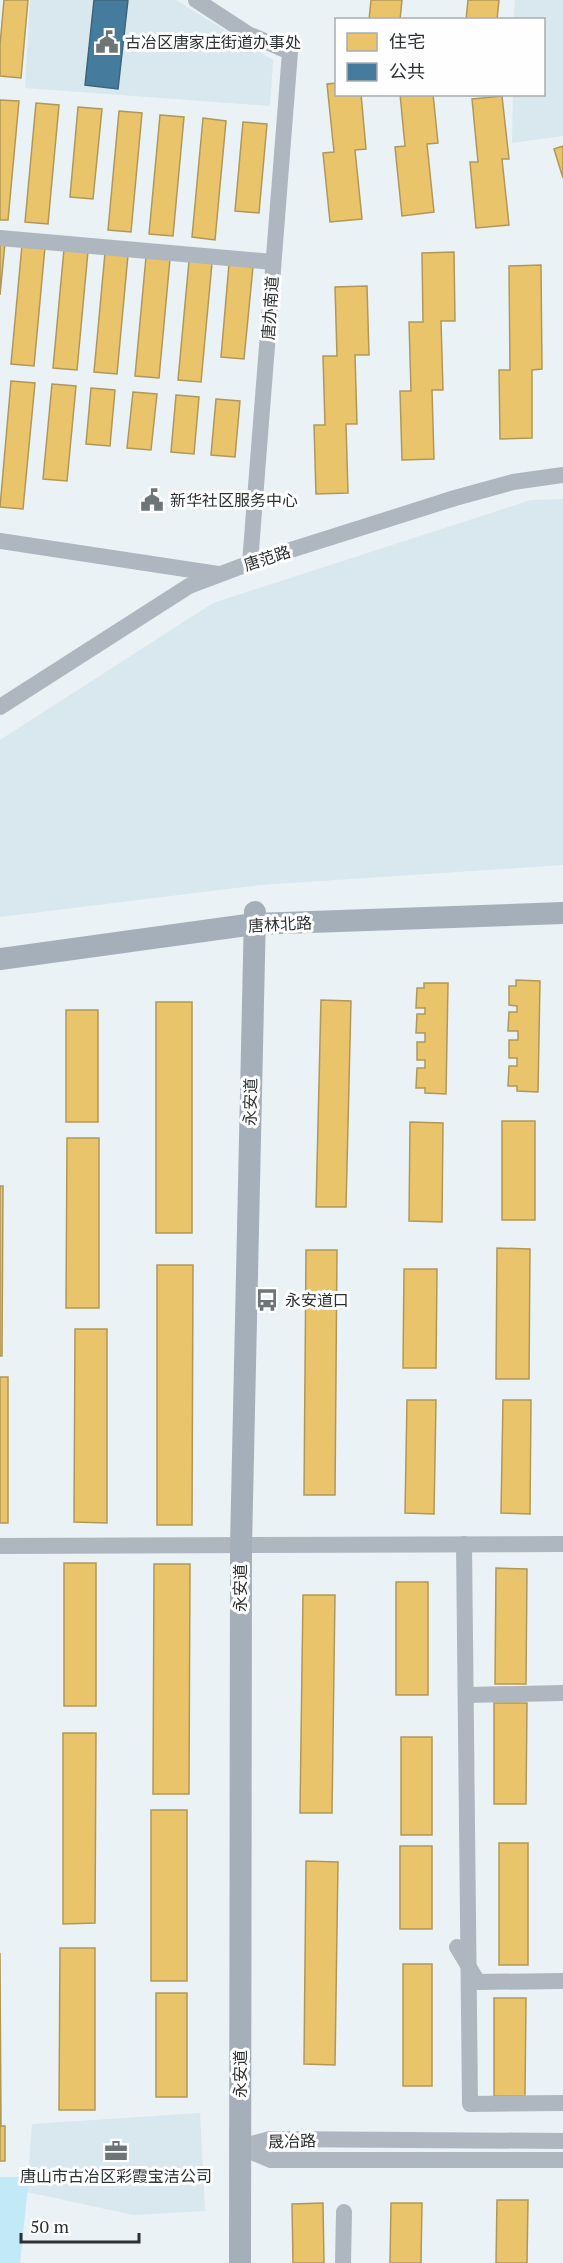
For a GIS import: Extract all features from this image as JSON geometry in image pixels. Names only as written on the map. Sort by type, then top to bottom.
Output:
[{"type":"main road","name":"唐林北路","points":[[0,945],[255,918],[563,898]]},
{"type":"main road","name":"唐林北路","points":[[0,959],[255,918],[563,913]]},
{"type":"main road","name":"永安道","points":[[240,2263],[240,1546],[255,918]]},
{"type":"street","name":"唐办南道","points":[[196,0],[248,34],[290,52],[250,563]]},
{"type":"street","points":[[0,238],[273,262]]},
{"type":"street","name":"唐范路","points":[[0,707],[189,586],[218,574],[455,498],[513,482],[563,475]]},
{"type":"street","points":[[0,541],[218,574]]},
{"type":"street","points":[[464,1544],[470,2104],[563,2103]]},
{"type":"street","points":[[0,1546],[563,1544]]},
{"type":"street","points":[[466,1695],[563,1693]]},
{"type":"street","points":[[457,1947],[478,1982],[563,1981]]},
{"type":"street","name":"晟冶路","points":[[240,2147],[270,2139],[563,2141]]},
{"type":"street","name":"晟冶路","points":[[240,2147],[271,2160],[563,2160]]},
{"type":"street","points":[[344,2212],[344,2263]]},
{"type":"shaded area","points":[[30,0],[176,0],[273,60],[270,106],[25,88]]},
{"type":"shaded area","points":[[515,0],[563,0],[563,136],[512,143],[513,96],[545,96],[545,18],[514,18]]},
{"type":"shaded area","points":[[563,499],[563,865],[260,885],[0,917],[0,740],[213,603],[531,500]]},
{"type":"shaded area","name":"唐山市古冶区彩霞宝洁公司","points":[[200,2113],[205,2211],[133,2215],[27,2192],[32,2124]]},
{"type":"shaded area","points":[[0,2177],[29,2177],[20,2263],[0,2263]]},
{"type":"building: 住宅","points":[[4,0],[28,0],[21,78],[0,76]]},
{"type":"building: 住宅","points":[[371,0],[402,0],[400,18],[369,18]]},
{"type":"building: 住宅","points":[[468,0],[499,0],[497,18],[466,18]]},
{"type":"building: 住宅","points":[[335,83],[335,96],[361,96],[366,149],[355,150],[362,219],[330,222],[323,153],[334,152],[327,84]]},
{"type":"building: 住宅","points":[[400,96],[433,96],[438,143],[427,144],[434,212],[402,216],[395,147],[405,146]]},
{"type":"building: 住宅","points":[[502,96],[509,159],[502,159],[509,225],[476,228],[470,162],[478,162],[472,99]]},
{"type":"building: 住宅","points":[[0,100],[19,101],[8,220],[0,220]]},
{"type":"building: 住宅","points":[[36,103],[59,105],[48,224],[25,222]]},
{"type":"building: 住宅","points":[[78,107],[102,109],[93,199],[70,197]]},
{"type":"building: 住宅","points":[[119,111],[142,113],[131,232],[108,230]]},
{"type":"building: 住宅","points":[[160,115],[184,117],[173,236],[149,234]]},
{"type":"building: 住宅","points":[[203,118],[226,121],[215,240],[192,237]]},
{"type":"building: 住宅","points":[[243,122],[267,124],[259,213],[235,211]]},
{"type":"building: 住宅","points":[[563,146],[563,178],[554,149]]},
{"type":"building: 住宅","points":[[0,243],[5,243],[0,295]]},
{"type":"building: 住宅","points":[[22,245],[45,247],[34,366],[11,364]]},
{"type":"building: 住宅","points":[[64,249],[88,251],[77,370],[53,368]]},
{"type":"building: 住宅","points":[[454,252],[455,321],[441,321],[443,390],[432,390],[434,459],[402,460],[400,391],[411,391],[409,322],[423,322],[422,253]]},
{"type":"building: 住宅","points":[[105,253],[128,255],[117,374],[94,372]]},
{"type":"building: 住宅","points":[[146,257],[170,259],[159,378],[135,376]]},
{"type":"building: 住宅","points":[[189,261],[212,263],[201,382],[178,380]]},
{"type":"building: 住宅","points":[[229,264],[253,267],[244,359],[221,357]]},
{"type":"building: 住宅","points":[[541,265],[542,369],[532,370],[532,438],[500,439],[499,370],[510,370],[509,266]]},
{"type":"building: 住宅","points":[[367,286],[369,355],[355,355],[357,424],[346,424],[348,493],[316,494],[314,425],[325,425],[323,356],[337,356],[335,287]]},
{"type":"building: 住宅","points":[[11,381],[35,383],[23,509],[0,507]]},
{"type":"building: 住宅","points":[[52,384],[76,386],[67,481],[43,479]]},
{"type":"building: 住宅","points":[[91,388],[115,390],[110,446],[86,444]]},
{"type":"building: 住宅","points":[[133,392],[157,394],[151,450],[127,448]]},
{"type":"building: 住宅","points":[[176,395],[199,397],[194,454],[171,452]]},
{"type":"building: 住宅","points":[[216,399],[240,401],[235,457],[211,455]]},
{"type":"building: 住宅","points":[[516,980],[540,981],[538,1092],[517,1091],[517,1086],[508,1086],[509,1066],[517,1066],[517,1058],[509,1058],[509,1040],[518,1040],[518,1031],[508,1031],[509,1012],[517,1012],[517,1006],[509,1005],[509,986],[516,986]]},
{"type":"building: 住宅","points":[[424,983],[448,983],[446,1094],[425,1093],[425,1088],[416,1088],[417,1068],[425,1068],[425,1060],[417,1060],[417,1042],[425,1042],[425,1033],[416,1033],[417,1014],[425,1014],[425,1008],[416,1008],[417,988],[424,988]]},
{"type":"building: 住宅","points":[[321,1000],[351,1001],[346,1207],[316,1207]]},
{"type":"building: 住宅","points":[[156,1002],[192,1002],[192,1233],[156,1233]]},
{"type":"building: 住宅","points":[[66,1010],[98,1010],[98,1122],[66,1122]]},
{"type":"building: 住宅","points":[[502,1121],[535,1121],[535,1220],[502,1220]]},
{"type":"building: 住宅","points":[[410,1122],[443,1123],[442,1222],[409,1221]]},
{"type":"building: 住宅","points":[[67,1138],[99,1138],[99,1308],[66,1308]]},
{"type":"building: 住宅","points":[[0,1186],[3,1186],[2,1356],[0,1356]]},
{"type":"building: 住宅","points":[[497,1248],[530,1249],[529,1379],[496,1379]]},
{"type":"building: 住宅","points":[[306,1250],[337,1250],[335,1495],[304,1495]]},
{"type":"building: 住宅","points":[[157,1265],[193,1265],[192,1525],[157,1525]]},
{"type":"building: 住宅","points":[[404,1269],[437,1269],[436,1368],[403,1368]]},
{"type":"building: 住宅","points":[[75,1329],[107,1329],[107,1523],[74,1522]]},
{"type":"building: 住宅","points":[[0,1377],[8,1377],[8,1523],[0,1523]]},
{"type":"building: 住宅","points":[[407,1400],[436,1400],[434,1514],[405,1513]]},
{"type":"building: 住宅","points":[[503,1400],[531,1400],[530,1514],[501,1513]]},
{"type":"building: 住宅","points":[[64,1563],[96,1563],[96,1706],[64,1706]]},
{"type":"building: 住宅","points":[[154,1564],[190,1564],[189,1794],[153,1794]]},
{"type":"building: 住宅","points":[[496,1568],[527,1569],[526,1684],[495,1684]]},
{"type":"building: 住宅","points":[[396,1582],[428,1582],[428,1695],[396,1695]]},
{"type":"building: 住宅","points":[[303,1595],[335,1595],[332,1813],[300,1813]]},
{"type":"building: 住宅","points":[[494,1703],[527,1703],[526,1804],[494,1804]]},
{"type":"building: 住宅","points":[[63,1733],[96,1733],[95,1923],[63,1924]]},
{"type":"building: 住宅","points":[[401,1737],[432,1737],[432,1835],[401,1835]]},
{"type":"building: 住宅","points":[[151,1810],[187,1810],[187,1981],[151,1981]]},
{"type":"building: 住宅","points":[[499,1843],[528,1843],[528,1965],[499,1965]]},
{"type":"building: 住宅","points":[[400,1846],[432,1846],[432,1929],[400,1929]]},
{"type":"building: 住宅","points":[[306,1861],[338,1862],[335,2065],[304,2064]]},
{"type":"building: 住宅","points":[[60,1948],[95,1948],[95,2110],[59,2110]]},
{"type":"building: 住宅","points":[[0,1953],[1,2126],[5,2126],[5,2161],[0,2161]]},
{"type":"building: 住宅","points":[[403,1964],[432,1964],[432,2086],[403,2086]]},
{"type":"building: 住宅","points":[[156,1993],[187,1993],[187,2097],[156,2097]]},
{"type":"building: 住宅","points":[[494,1998],[526,1998],[525,2096],[494,2096]]},
{"type":"building: 住宅","points":[[497,2200],[528,2200],[527,2263],[496,2263]]},
{"type":"building: 住宅","points":[[323,2203],[324,2263],[293,2263],[292,2204]]},
{"type":"building: 住宅","points":[[391,2203],[422,2203],[421,2263],[390,2263]]},
{"type":"building: 公共","name":"古冶区唐家庄街道办事处","points":[[94,0],[128,0],[118,89],[85,85]]},
{"type":"place","name":"古冶区唐家庄街道办事处","points":[[107,42]]},
{"type":"place","name":"新华社区服务中心","points":[[152,500]]},
{"type":"place","name":"永安道口","points":[[267,1300]]},
{"type":"place","name":"唐山市古冶区彩霞宝洁公司","points":[[116,2151]]}]
